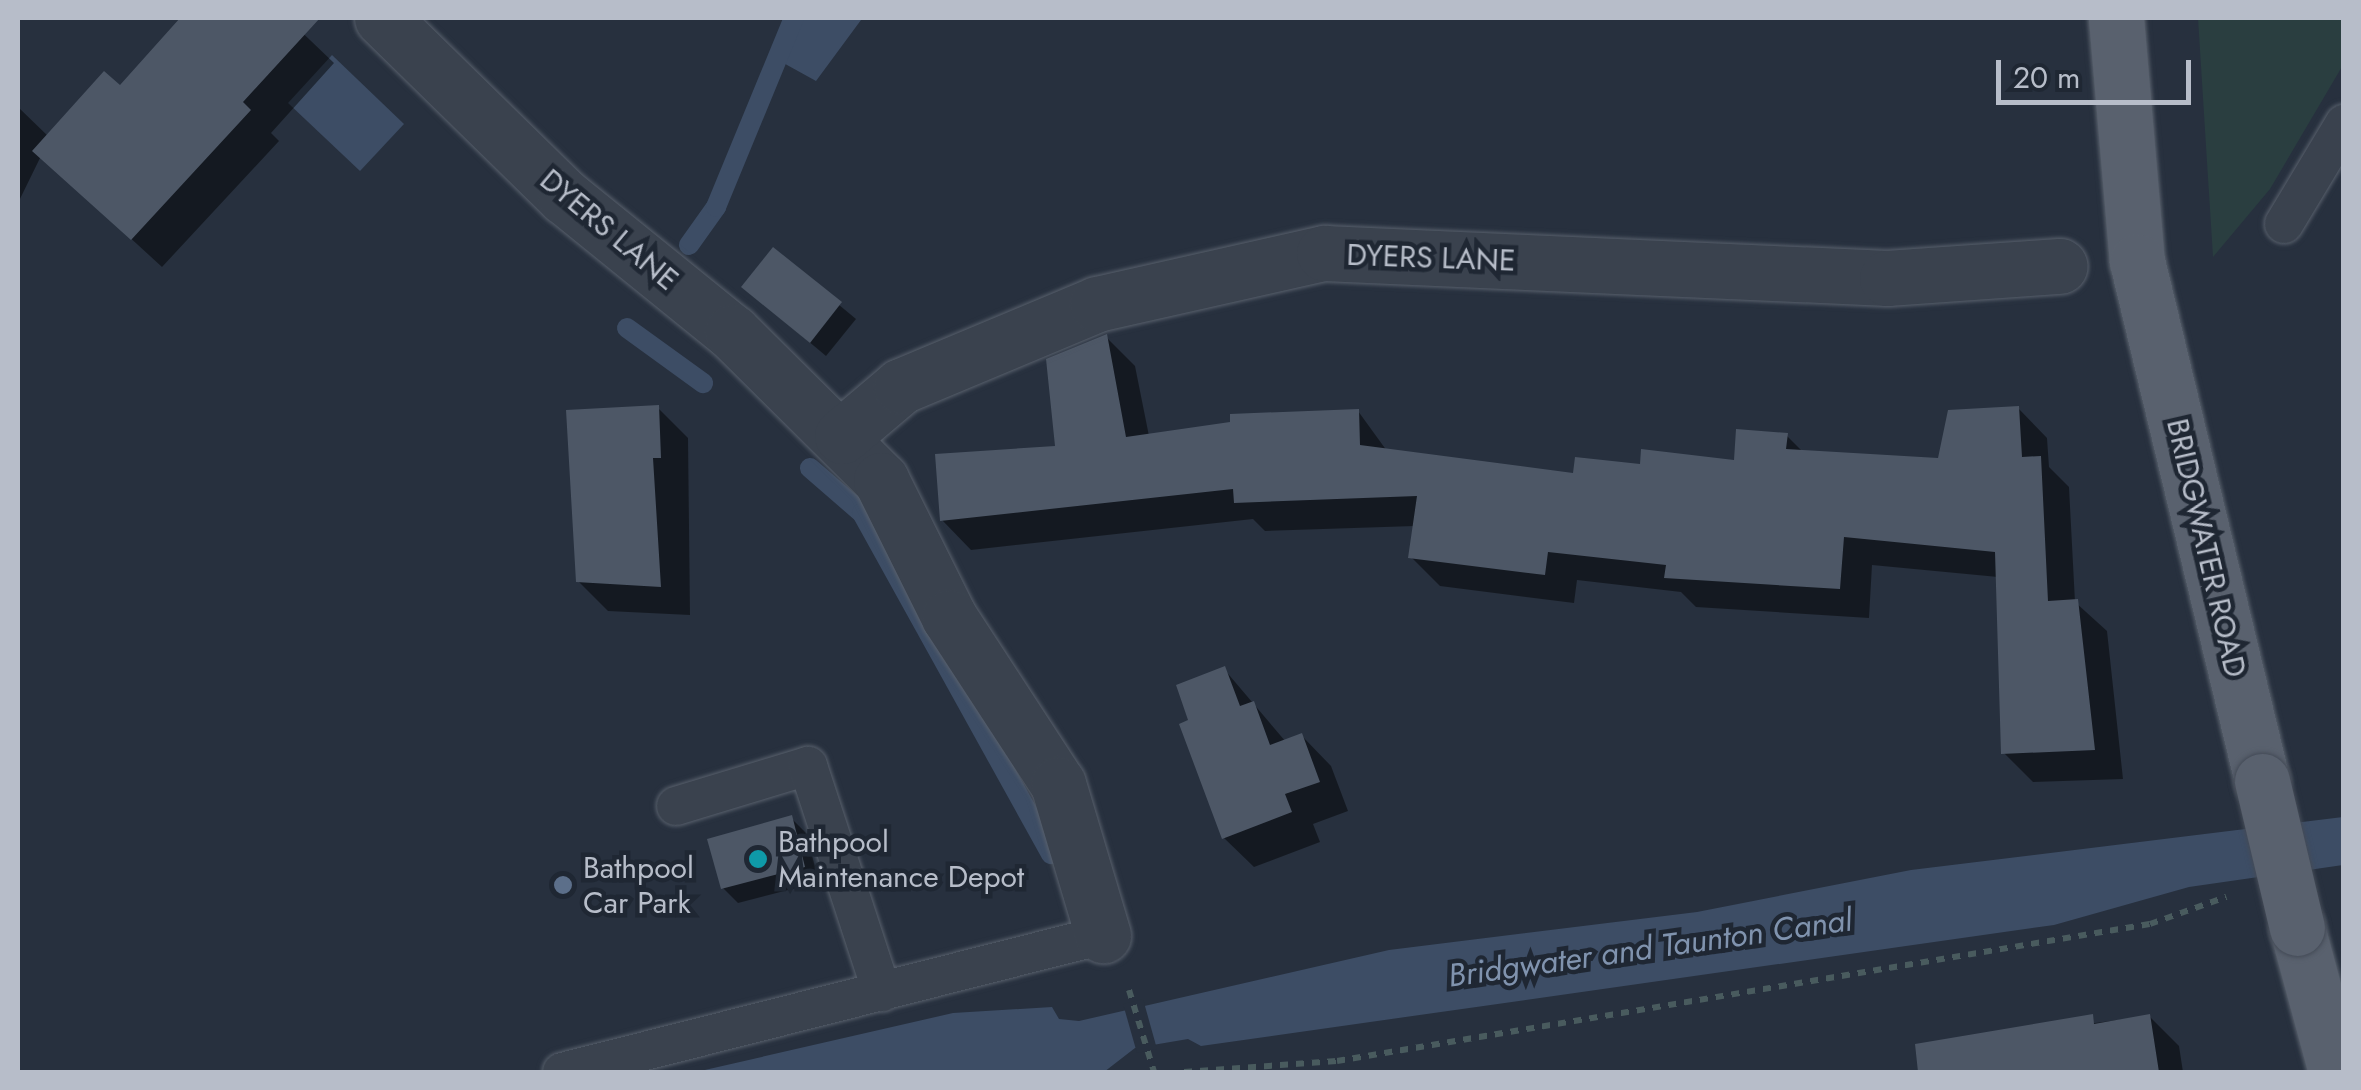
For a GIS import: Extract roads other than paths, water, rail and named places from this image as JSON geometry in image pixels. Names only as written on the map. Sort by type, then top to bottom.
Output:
[{"type":"main road","name":"BRIDGWATER ROAD","points":[[2116,18],[2137,261],[2297,928],[2336,1072]]},
{"type":"street","name":"DYERS LANE","points":[[382,18],[565,197],[732,332],[842,436],[881,480],[949,617],[1058,784],[1115,959]]},
{"type":"street","name":"DYERS LANE","points":[[842,436],[902,386],[1097,304],[1324,253],[1886,278],[2060,266]]},
{"type":"lane","points":[[2284,224],[2344,124]]},
{"type":"lane","points":[[676,806],[808,766],[882,992]]},
{"type":"lane","points":[[562,1072],[882,992],[1115,959]]},
{"type":"water","points":[[784,18],[901,18],[861,20],[816,81],[778,60]]},
{"type":"water","points":[[332,55],[404,124],[360,171],[288,103]]},
{"type":"water","name":"Bridgwater and Taunton Canal","points":[[2343,817],[2343,865],[2189,887],[2054,925],[1201,1046],[1188,1039],[1135,1048],[1104,1072],[696,1072],[953,1013],[1052,1007],[1059,1019],[1079,1021],[1389,950],[1697,912],[1911,870]]},
{"type":"waterway","points":[[689,245],[716,207],[794,18]]},
{"type":"waterway","points":[[627,328],[703,383]]},
{"type":"waterway","points":[[810,468],[862,513],[1051,854]]},
{"type":"place","name":"Bathpool Maintenance Depot","points":[[758,859]]},
{"type":"place","name":"Bathpool Car Park","points":[[563,885]]}]
